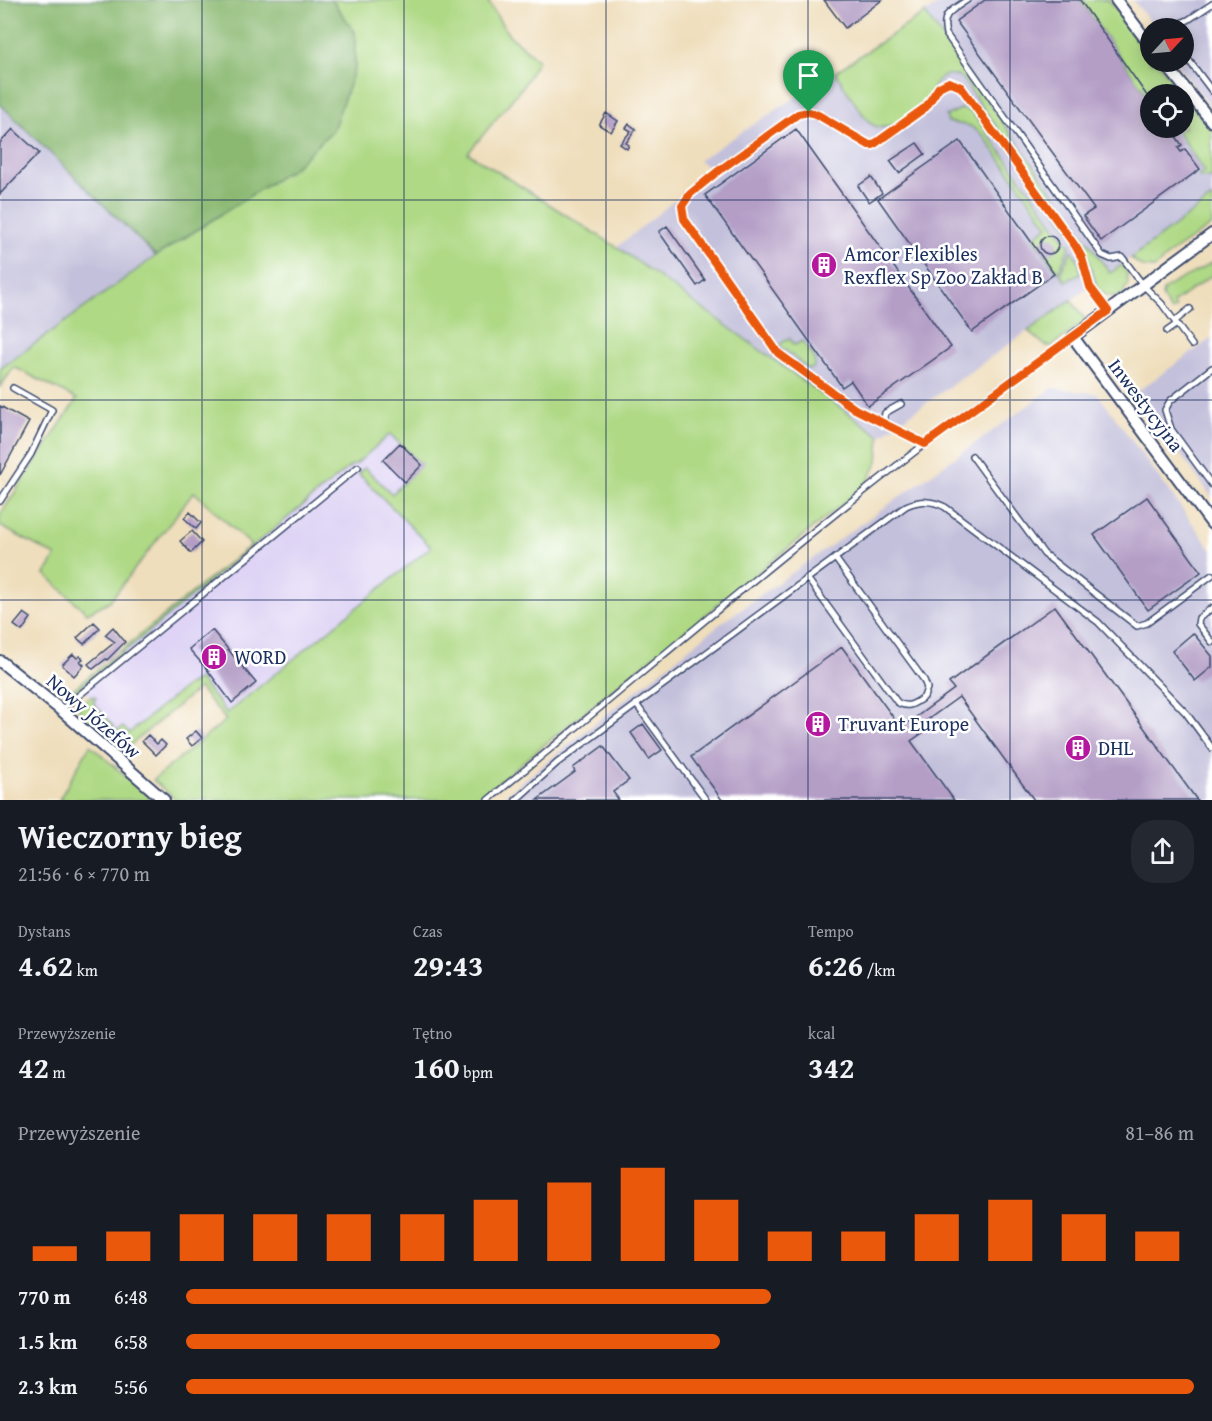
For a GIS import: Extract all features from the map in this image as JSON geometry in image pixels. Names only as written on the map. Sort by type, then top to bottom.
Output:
[{"type":"street","points":[[1116,0],[1140,30]]},
{"type":"street","points":[[1172,72],[1212,122]]},
{"type":"street","points":[[1073,337],[1212,234]]},
{"type":"street","name":"Inwestycyjna","points":[[1073,337],[1212,524]]},
{"type":"street","name":"Nowy Józefów","points":[[0,661],[61,710],[164,800]]},
{"type":"lane","points":[[967,0],[945,17],[946,34],[1102,255],[1111,259],[1122,257],[1143,285],[1162,304],[1192,345]]},
{"type":"lane","points":[[1191,18],[1212,4]]},
{"type":"lane","points":[[1194,67],[1212,91]]},
{"type":"lane","points":[[925,444],[855,409],[778,353],[682,215],[683,202],[690,194],[798,114],[809,112],[818,115],[869,145],[873,145],[926,107],[939,87],[949,82],[961,87],[1076,247],[1082,258],[1090,287],[1108,311]]},
{"type":"lane","points":[[1167,331],[1190,309]]},
{"type":"lane","points":[[488,800],[782,556],[925,444],[1073,337]]},
{"type":"lane","points":[[1212,368],[1170,400],[1165,410],[1171,429],[1212,485]]},
{"type":"lane","points":[[0,501],[31,454],[52,410],[13,388]]},
{"type":"lane","points":[[886,425],[885,413],[901,404]]},
{"type":"lane","points":[[972,456],[1044,554],[1137,626],[1147,623],[1212,575]]},
{"type":"lane","points":[[61,710],[358,467]]},
{"type":"lane","points":[[516,800],[557,763],[807,578],[906,506],[925,501],[936,502],[1098,622],[1186,712],[1212,748]]},
{"type":"lane","points":[[807,578],[897,702],[911,706],[924,697],[927,688],[924,680],[835,558]]},
{"type":"lane","points":[[1212,608],[1199,618],[1198,624],[1212,642]]},
{"type":"lane","points":[[636,704],[706,800]]},
{"type":"shaded area","points":[[945,0],[1097,0],[1144,84],[1140,84],[1140,138],[1194,138],[1194,118],[1212,141],[1212,200],[880,436],[617,247],[712,170],[699,160]]},
{"type":"shaded area","points":[[1133,0],[1212,0],[1212,109],[1183,72],[1194,72],[1194,18],[1147,18]]},
{"type":"shaded area","points":[[0,104],[156,256],[0,369]]},
{"type":"shaded area","points":[[1212,338],[1212,497],[1135,393]]},
{"type":"shaded area","points":[[1053,388],[1098,394],[1212,550],[1212,800],[499,800],[720,624]]},
{"type":"shaded area","points":[[401,422],[485,508],[226,720],[199,688],[124,750],[80,704],[90,697],[80,684]]},
{"type":"green space","points":[[0,0],[332,0],[355,32],[355,68],[333,130],[295,167],[156,256],[0,104]]},
{"type":"green space","points":[[332,0],[487,0],[508,34],[538,60],[523,86],[468,153],[617,247],[880,436],[878,461],[866,485],[476,800],[176,800],[153,780],[226,720],[199,688],[122,752],[79,715],[79,706],[94,696],[96,698],[93,702],[117,731],[123,727],[129,733],[185,687],[199,679],[227,713],[431,547],[358,473],[365,468],[392,494],[421,465],[390,434],[69,697],[62,700],[251,545],[194,492],[110,601],[87,613],[45,574],[56,556],[0,526],[0,515],[77,399],[14,367],[0,387],[0,369],[156,256],[295,167],[355,32]]},
{"type":"green space","points":[[1080,0],[1109,0],[1140,40],[1140,72],[1165,72],[1175,84],[1140,86]]},
{"type":"green space","points":[[925,13],[1110,273],[1122,265],[1127,274],[1128,284],[1121,296],[1107,296],[1098,289],[1086,252],[961,77],[946,75],[942,77],[921,107],[901,122],[893,125],[879,127],[873,125],[859,108],[835,72]]},
{"type":"green space","points":[[1194,108],[1212,131],[1212,179],[1200,178],[1199,176],[1204,171],[1182,138],[1194,138]]},
{"type":"green space","points":[[961,109],[972,112],[1070,246],[1058,272],[1033,238],[1048,226],[983,135],[970,126],[948,122],[946,116]]},
{"type":"green space","points":[[1212,198],[1212,225],[1169,254],[1155,268],[1142,267],[1131,258]]},
{"type":"green space","points":[[1072,250],[1078,260],[1081,274],[1065,281],[1060,273]]},
{"type":"green space","points":[[1212,262],[1212,275],[1173,303],[1176,308],[1171,311],[1162,297],[1163,291]]},
{"type":"green space","points":[[1071,300],[1085,319],[1084,322],[1052,346],[1046,346],[1028,331]]},
{"type":"green space","points":[[789,338],[795,345],[802,341],[810,351],[815,362],[812,369],[808,369],[779,345]]},
{"type":"green space","points":[[90,745],[153,800],[59,800]]},
{"type":"building","points":[[824,0],[882,0],[845,28]]},
{"type":"building","points":[[985,0],[1080,0],[1140,86],[1140,138],[1177,138],[1182,145],[1178,148],[1181,152],[1185,149],[1200,169],[1101,241],[1083,216],[1094,209],[956,21]]},
{"type":"building","points":[[606,113],[618,121],[611,132],[599,125]]},
{"type":"building","points":[[629,124],[636,129],[626,143],[629,145],[627,149],[620,144],[631,131],[626,128]]},
{"type":"building","points":[[13,129],[39,153],[0,194],[0,143]]},
{"type":"building","name":"Amcor Flexibles Rexflex Sp Zoo Zakład B","points":[[796,129],[951,347],[868,406],[851,381],[842,387],[705,195]]},
{"type":"building","points":[[960,141],[1054,274],[972,332],[878,199]]},
{"type":"building","points":[[917,143],[925,154],[899,173],[890,161]]},
{"type":"building","points":[[871,177],[882,193],[869,202],[858,186]]},
{"type":"building","points":[[667,226],[705,280],[697,286],[659,232]]},
{"type":"building","points":[[1049,236],[1055,239],[1058,245],[1055,251],[1049,254],[1043,251],[1040,245],[1043,239]]},
{"type":"building","points":[[0,406],[29,422],[0,475]]},
{"type":"building","points":[[400,443],[422,465],[405,482],[383,460]]},
{"type":"building","points":[[1147,497],[1201,572],[1148,610],[1094,535]]},
{"type":"building","points":[[190,512],[201,523],[196,529],[184,518]]},
{"type":"building","points":[[192,531],[202,542],[191,553],[180,541]]},
{"type":"building","points":[[1055,606],[1197,800],[1034,800],[959,697],[926,721],[931,727],[911,741],[954,800],[722,800],[691,757],[842,647],[901,728],[954,689],[949,683]]},
{"type":"building","points":[[24,613],[31,618],[22,631],[14,625]]},
{"type":"building","points":[[94,622],[100,628],[84,644],[77,638]]},
{"type":"building","points":[[113,627],[125,642],[107,660],[93,669],[88,664],[115,642],[105,635]]},
{"type":"building","name":"WORD","points":[[212,630],[256,683],[232,703],[189,649]]},
{"type":"building","points":[[1193,633],[1212,656],[1212,667],[1195,681],[1172,651]]},
{"type":"building","points":[[73,654],[83,659],[80,661],[84,665],[74,676],[62,665]]},
{"type":"building","points":[[643,724],[662,750],[649,759],[631,733]]},
{"type":"building","points":[[196,731],[202,738],[192,746],[186,739]]},
{"type":"building","points":[[148,735],[157,744],[161,740],[166,745],[156,755],[142,741]]},
{"type":"building","points":[[603,746],[629,780],[613,792],[619,800],[537,800],[575,772],[573,768]]},
{"type":"place","name":"Amcor Flexibles Rexflex Sp Zoo Zakład B","points":[[824,265]]},
{"type":"place","name":"WORD","points":[[214,657]]},
{"type":"place","name":"Truvant Europe","points":[[818,724]]},
{"type":"place","name":"DHL","points":[[1078,748]]},
{"type":"route","points":[[949,82],[961,87],[1076,247],[1082,258],[1090,287],[1108,311],[925,444],[855,409],[778,353],[684,219],[681,210],[683,202],[690,194],[717,172],[798,114],[809,112],[869,145],[873,145],[926,107],[939,87],[949,82]]}]
